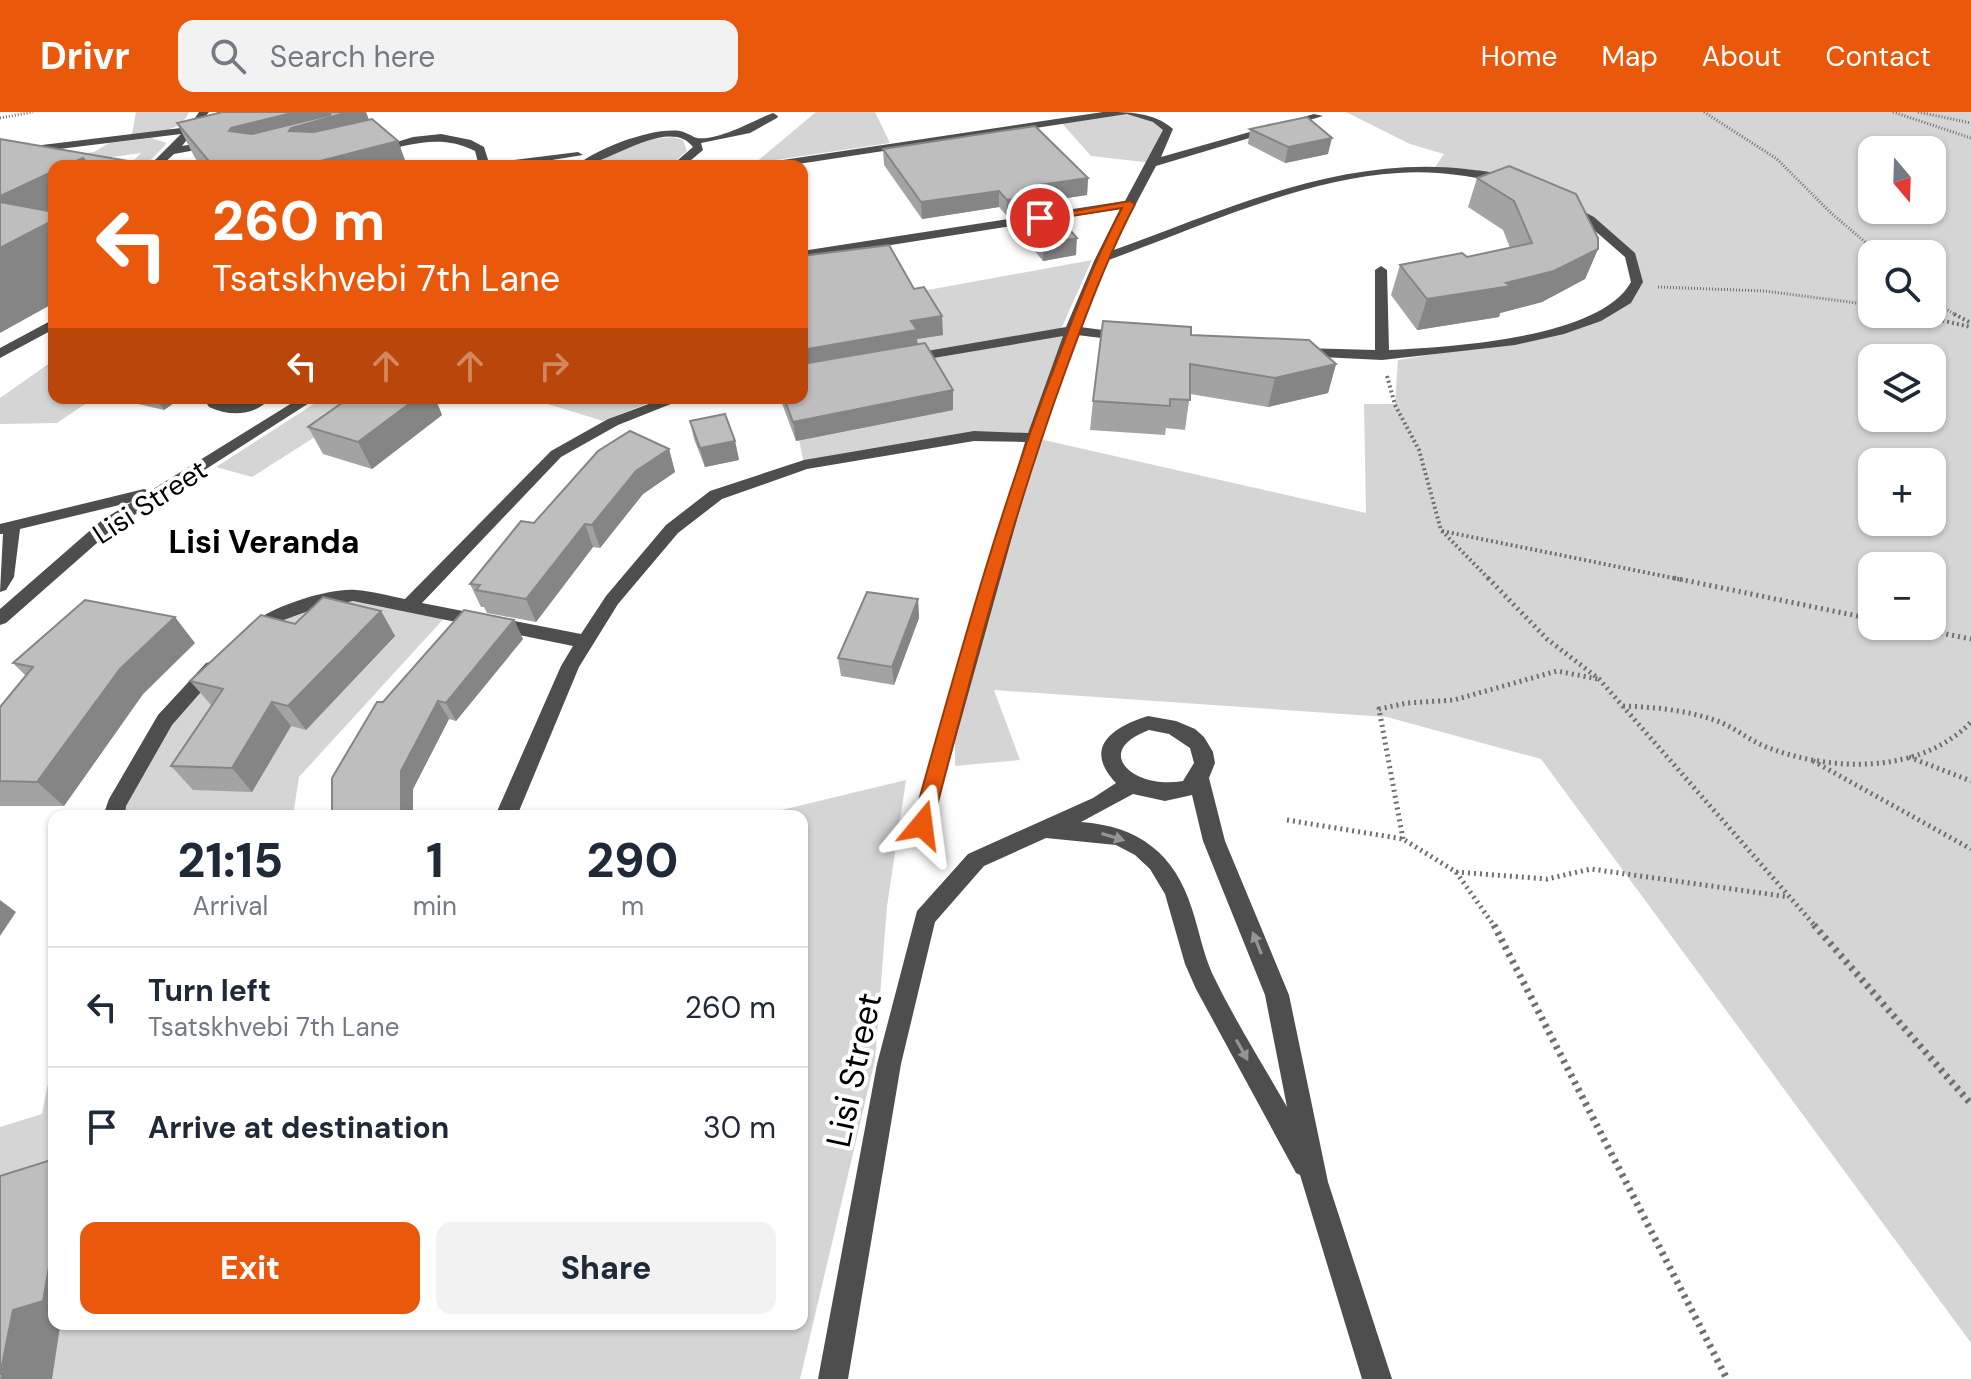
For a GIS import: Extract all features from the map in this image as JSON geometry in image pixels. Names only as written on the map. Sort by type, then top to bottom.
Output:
[{"type":"street","points":[[161,160],[192,130],[204,112]]},
{"type":"street","points":[[169,151],[197,147],[226,112]]},
{"type":"street","points":[[803,160],[1123,112]]},
{"type":"street","points":[[922,825],[989,579],[1072,330],[1101,259],[1168,129],[1143,114]]},
{"type":"street","points":[[697,141],[746,131],[773,116]]},
{"type":"street","points":[[1153,163],[1318,116]]},
{"type":"street","points":[[0,161],[42,148],[192,130]]},
{"type":"street","points":[[582,160],[634,136],[648,132],[682,131],[693,135],[699,148],[686,160]]},
{"type":"street","points":[[365,153],[424,139],[458,139],[480,149],[484,160]]},
{"type":"street","points":[[1101,259],[1271,195],[1325,179],[1375,169],[1465,170],[1526,185]]},
{"type":"street","points":[[1290,350],[1382,356],[1459,349],[1588,322],[1626,301],[1637,282],[1631,256],[1590,220],[1559,202]]},
{"type":"street","points":[[808,254],[1130,204]]},
{"type":"street","points":[[1381,270],[1382,356]]},
{"type":"street","points":[[0,354],[48,326]]},
{"type":"street","points":[[892,361],[1072,330],[1140,338]]},
{"type":"street","points":[[214,404],[237,410],[250,404]]},
{"type":"street","name":"Lisi Street","points":[[0,619],[108,524],[301,404]]},
{"type":"street","points":[[409,606],[556,454],[613,422],[662,404]]},
{"type":"street","points":[[509,810],[570,666],[612,600],[672,529],[716,495],[804,465],[974,436],[1034,438]]},
{"type":"street","points":[[0,586],[5,577],[6,528],[166,489]]},
{"type":"street","points":[[115,810],[165,720],[226,653],[272,618],[310,604],[353,595],[586,642]]},
{"type":"street","points":[[1148,723],[1178,727],[1200,745],[1204,768],[1199,779],[1189,788],[1175,793],[1160,794],[1130,785],[1119,775],[1111,752],[1115,741],[1122,732],[1148,723]]},
{"type":"street","name":"Lisi Street","points":[[1199,779],[1227,875],[1277,995],[1315,1182],[1377,1379]]},
{"type":"street","name":"Lisi Street","points":[[833,1379],[889,1064],[925,918],[976,860],[1100,804],[1130,785]]},
{"type":"street","name":"Lisi Street","points":[[1036,831],[1085,830],[1118,837],[1143,849],[1165,872],[1185,913],[1189,942],[1202,977],[1315,1182]]},
{"type":"path","points":[[0,118],[33,112]]},
{"type":"path","points":[[1704,112],[1777,159],[1863,240]]},
{"type":"path","points":[[1893,112],[1971,138]]},
{"type":"path","points":[[1918,112],[1971,123]]},
{"type":"path","points":[[1679,288],[1765,291],[1858,303]]},
{"type":"path","points":[[1946,310],[1971,325]]},
{"type":"path","points":[[1946,320],[1971,325]]},
{"type":"path","points":[[1382,356],[1395,405],[1419,450],[1441,530],[1547,639],[1599,679],[1971,1104]]},
{"type":"path","points":[[1441,530],[1858,616]]},
{"type":"path","points":[[1946,634],[1971,639]]},
{"type":"path","points":[[1403,839],[1379,709],[1407,703],[1454,700],[1557,671],[1599,679]]},
{"type":"path","points":[[1623,706],[1651,706],[1716,721],[1769,748],[1870,764],[1909,757],[1950,742],[1971,722]]},
{"type":"path","points":[[1805,756],[1971,849]]},
{"type":"path","points":[[1909,757],[1971,781]]},
{"type":"path","points":[[1287,820],[1403,839],[1456,872],[1501,935],[1727,1379]]},
{"type":"path","points":[[1456,872],[1547,879],[1591,869],[1790,897]]},
{"type":"shaded area","points":[[136,112],[189,112],[173,128],[132,134]]},
{"type":"shaded area","points":[[816,112],[875,112],[890,143],[775,160],[759,160]]},
{"type":"shaded area","points":[[1131,112],[1157,120],[1168,129],[1153,163],[1091,156],[1060,121]]},
{"type":"shaded area","points":[[1346,112],[1971,112],[1971,1343],[1541,759],[1387,717],[994,690],[1020,760],[955,766],[955,711],[1034,438],[974,436],[804,465],[792,404],[808,404],[808,376],[1072,330],[1035,438],[1366,513],[1364,404],[1395,404],[1398,360],[1516,341],[1577,325],[1603,315],[1624,302],[1637,282],[1631,256],[1607,233],[1465,170],[1435,167],[1444,154],[1410,144]]},
{"type":"shaded area","points":[[673,137],[683,140],[687,151],[676,160],[601,160],[632,141]]},
{"type":"shaded area","points":[[151,138],[167,143],[151,160],[134,160],[141,153],[92,160],[48,160],[48,166],[0,173],[23,162],[94,152],[109,143]]},
{"type":"shaded area","points":[[1092,260],[1061,329],[808,372],[808,312]]},
{"type":"shaded area","points":[[48,364],[48,404],[85,404],[57,423],[0,424],[0,398]]},
{"type":"shaded area","points":[[314,404],[367,404],[252,477],[216,467]]},
{"type":"shaded area","points":[[548,404],[646,404],[603,421]]},
{"type":"shaded area","points":[[353,595],[448,614],[299,777],[294,810],[117,810],[165,720],[272,618]]},
{"type":"shaded area","points":[[906,780],[887,906],[875,1060],[800,1379],[0,1379],[0,1127],[42,1114],[48,1084],[48,1330],[808,1330],[808,810],[782,810]]},
{"type":"building","points":[[296,112],[229,131],[252,134],[330,115],[331,112],[348,112],[289,131],[314,132],[372,119],[398,141],[324,160],[208,160],[177,123],[219,113]]},
{"type":"building","points":[[1307,117],[1332,138],[1288,147],[1250,129]]},
{"type":"building","points":[[1035,126],[1088,178],[1032,186],[1039,195],[1007,200],[999,191],[921,202],[883,149]]},
{"type":"building","points":[[0,139],[122,160],[48,160],[48,174],[0,196]]},
{"type":"building","points":[[1509,166],[1576,194],[1598,238],[1598,249],[1554,271],[1506,283],[1511,286],[1427,299],[1400,265],[1462,253],[1467,257],[1532,243],[1514,201],[1477,178]]},
{"type":"building","points":[[0,202],[48,211],[48,223],[0,248]]},
{"type":"building","points":[[1049,206],[1077,238],[1044,244],[1017,211]]},
{"type":"building","points":[[889,245],[914,289],[924,287],[942,316],[911,321],[917,330],[808,349],[808,255]]},
{"type":"building","points":[[1103,321],[1191,327],[1191,335],[1309,340],[1336,364],[1275,378],[1190,364],[1190,400],[1170,399],[1170,406],[1093,401]]},
{"type":"building","points":[[925,343],[953,390],[793,422],[786,404],[808,404],[808,363]]},
{"type":"building","points":[[341,404],[409,404],[358,442],[308,427]]},
{"type":"building","points":[[725,414],[735,441],[700,448],[690,421]]},
{"type":"building","points":[[630,431],[669,449],[636,471],[592,525],[585,524],[526,599],[476,590],[480,585],[470,584],[521,521],[534,523],[598,451]]},
{"type":"building","points":[[867,592],[918,599],[892,667],[838,658]]},
{"type":"building","points":[[323,597],[381,611],[288,706],[272,702],[232,768],[171,766],[223,689],[190,681],[261,615],[295,624]]},
{"type":"building","points":[[85,600],[175,617],[120,669],[37,782],[0,781],[0,707],[33,667],[13,663]]},
{"type":"building","points":[[464,610],[514,620],[446,703],[438,701],[401,771],[401,810],[332,810],[332,778],[377,702],[383,702]]},
{"type":"building","points":[[48,1161],[48,1273],[43,1301],[13,1310],[0,1375],[0,1176]]},
{"type":"district","name":"Lisi Veranda","points":[[264,542]]},
{"type":"route","points":[[922,825],[989,579],[1034,438],[1101,259],[1130,204],[1040,218]]}]
